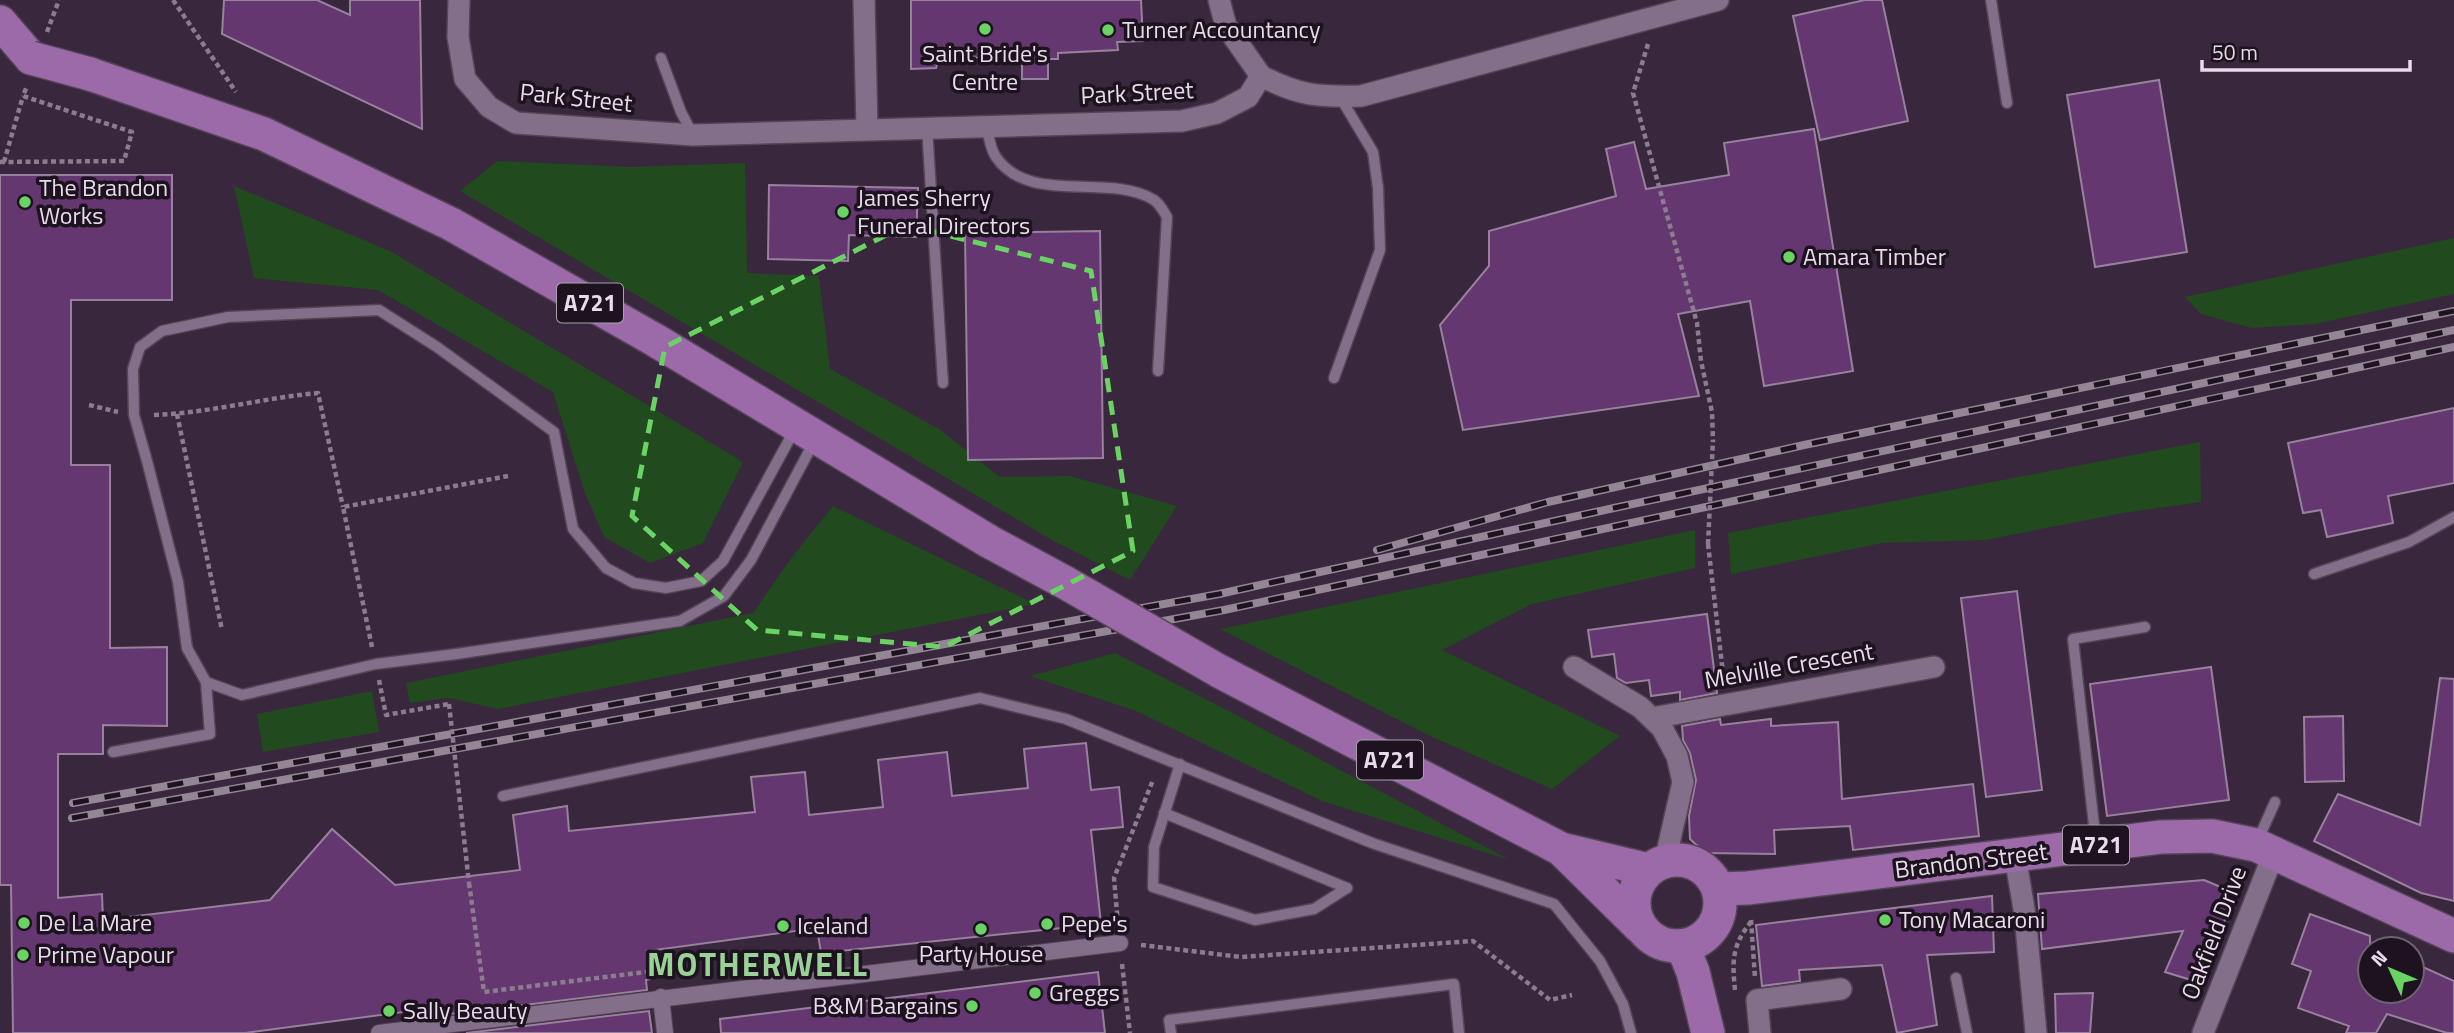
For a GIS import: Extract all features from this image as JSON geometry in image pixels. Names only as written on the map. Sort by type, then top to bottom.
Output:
[{"type":"main road","points":[[0,22],[34,59]]},
{"type":"main road","name":"A721","points":[[0,42],[34,59],[90,74],[264,134],[451,224],[655,340],[990,542],[1219,671],[1561,849],[1650,938],[1668,946],[1683,947]]},
{"type":"main road","name":"Brandon Street","points":[[1733,889],[2161,837],[2213,836],[2265,849],[2454,936]]},
{"type":"main road","name":"A721","points":[[1561,849],[1657,865],[1681,859],[1695,863],[1733,889]]},
{"type":"main road","points":[[1639,926],[1634,909],[1634,894],[1637,886],[1657,865]]},
{"type":"main road","points":[[1708,1033],[1693,972],[1683,947],[1700,941],[1711,931],[1719,918],[1721,904],[1733,889]]},
{"type":"street","name":"Park Street","points":[[459,0],[458,37],[465,79],[489,107],[516,123],[692,135],[1182,121],[1217,113],[1248,97],[1261,76]]},
{"type":"street","points":[[864,0],[867,128]]},
{"type":"street","points":[[1219,0],[1226,26],[1261,76],[1287,90],[1324,97],[1362,96],[1718,0]]},
{"type":"street","points":[[1574,667],[1640,707],[1653,718],[1662,728],[1677,756],[1683,782],[1657,865]]},
{"type":"street","name":"Melville Crescent","points":[[1653,718],[1934,667]]},
{"type":"street","name":"Oakfield Drive","points":[[2203,1033],[2265,849]]},
{"type":"street","points":[[2015,856],[2025,915],[2036,1033]]},
{"type":"street","points":[[379,1033],[1120,943]]},
{"type":"street","points":[[1760,1033],[1757,1000],[1840,989]]},
{"type":"street","points":[[661,997],[665,1033]]},
{"type":"lane","points":[[1991,0],[2007,103]]},
{"type":"lane","points":[[661,58],[692,135]]},
{"type":"lane","points":[[1334,378],[1380,250],[1378,188],[1373,152],[1340,97]]},
{"type":"lane","points":[[986,126],[995,156],[1010,170],[1031,182],[1138,193],[1156,201],[1167,217],[1158,371]]},
{"type":"lane","points":[[927,127],[943,383]]},
{"type":"lane","points":[[113,752],[210,734],[206,681],[187,648],[178,582],[134,415],[133,369],[140,346],[162,331],[228,317],[379,310],[437,347],[554,432],[573,529],[606,568],[634,583],[666,588],[701,581],[723,561],[807,431]]},
{"type":"lane","points":[[206,681],[242,695],[376,664],[680,621],[724,596],[751,560],[807,431]]},
{"type":"lane","points":[[2314,574],[2409,542],[2454,517]]},
{"type":"lane","points":[[2096,845],[2073,639],[2145,626]]},
{"type":"lane","points":[[503,796],[980,698],[1066,719],[1372,843],[1554,904],[1600,961],[1623,1004],[1631,1033]]},
{"type":"lane","points":[[1164,813],[1347,888],[1314,909],[1255,920],[1153,887],[1154,847],[1164,813],[1180,764]]},
{"type":"lane","points":[[2265,849],[2274,802]]},
{"type":"lane","points":[[1956,978],[1967,1033]]},
{"type":"lane","points":[[1171,1033],[1170,1020],[1454,984],[1459,1033]]},
{"type":"path","points":[[23,96],[132,132],[124,161],[2,162],[34,59],[59,0]]},
{"type":"path","points":[[173,0],[264,134]]},
{"type":"path","points":[[1656,16],[1633,93],[1697,323],[1701,361],[1712,412],[1708,544],[1726,704]]},
{"type":"path","points":[[89,405],[134,415],[177,414],[273,397],[318,393],[386,715],[449,704],[484,992],[651,970]]},
{"type":"path","points":[[177,414],[222,630]]},
{"type":"path","points":[[343,507],[508,476]]},
{"type":"path","points":[[1130,1033],[1114,877],[1151,783],[1168,759]]},
{"type":"path","points":[[1733,889],[1751,922],[1757,1000]]},
{"type":"path","points":[[1734,983],[1734,958],[1739,936],[1751,922]]},
{"type":"path","points":[[1120,943],[1241,957],[1473,942],[1550,1000],[1572,995]]},
{"type":"highlighted area","points":[[906,225],[1091,271],[1133,551],[944,647],[757,630],[632,516],[665,347]]},
{"type":"green space","points":[[497,161],[631,167],[745,163],[747,273],[819,276],[830,369],[939,429],[1000,477],[1070,476],[1177,506],[1130,580],[1052,540],[460,191]]},
{"type":"green space","points":[[234,186],[390,251],[743,462],[703,543],[650,563],[604,537],[585,493],[553,392],[378,290],[254,278]]},
{"type":"green space","points":[[2454,238],[2454,294],[2315,324],[2252,328],[2201,314],[2185,297]]},
{"type":"green space","points":[[2200,442],[2201,502],[2123,513],[1985,540],[1882,543],[1731,574],[1728,533]]},
{"type":"green space","points":[[833,506],[1035,604],[498,709],[449,698],[410,703],[406,683],[753,613],[792,557]]},
{"type":"green space","points":[[1695,530],[1695,568],[1532,604],[1442,650],[1620,736],[1552,789],[1430,736],[1220,629]]},
{"type":"green space","points":[[1115,653],[1510,860],[1322,801],[1136,711],[1030,676]]},
{"type":"green space","points":[[372,691],[379,732],[263,752],[257,714]]},
{"type":"building","points":[[224,0],[317,0],[350,15],[350,0],[420,0],[422,129],[222,34]]},
{"type":"building","name":"Saint Bride's Centre","points":[[911,0],[1141,0],[1143,41],[1117,42],[1118,50],[1058,53],[1058,59],[1048,59],[1048,79],[1022,79],[1022,57],[939,58],[936,68],[911,69]]},
{"type":"building","points":[[1865,0],[1882,0],[1908,121],[1820,140],[1793,16]]},
{"type":"building","points":[[2159,80],[2187,252],[2095,267],[2067,95]]},
{"type":"building","points":[[1814,129],[1853,371],[1764,386],[1750,301],[1678,314],[1699,396],[1463,430],[1440,325],[1489,266],[1489,231],[1616,196],[1606,149],[1634,142],[1646,189],[1729,175],[1724,143]]},
{"type":"building","points":[[0,175],[172,175],[172,300],[71,300],[71,465],[110,465],[110,648],[167,647],[167,726],[103,725],[103,754],[58,754],[58,898],[102,894],[103,920],[270,900],[332,829],[395,885],[520,870],[513,815],[567,806],[569,831],[755,812],[751,777],[805,772],[809,815],[883,807],[878,760],[947,752],[952,796],[1028,788],[1024,749],[1086,743],[1091,790],[1119,787],[1123,827],[1091,830],[1101,924],[821,953],[817,928],[647,951],[650,979],[646,980],[647,990],[434,1016],[433,1008],[245,1033],[13,1033],[11,885],[0,885]]},
{"type":"building","name":"James Sherry Funeral Directors","points":[[769,185],[918,188],[916,237],[849,235],[848,261],[768,259]]},
{"type":"building","points":[[1100,231],[1103,458],[968,460],[965,233]]},
{"type":"building","points":[[2454,408],[2454,483],[2388,496],[2393,523],[2327,537],[2321,510],[2303,513],[2288,443]]},
{"type":"building","points":[[2017,591],[2042,790],[1986,797],[1961,598]]},
{"type":"building","points":[[1707,614],[1717,693],[1680,700],[1680,692],[1651,696],[1649,680],[1626,683],[1617,678],[1614,654],[1592,657],[1588,630]]},
{"type":"building","points":[[2211,667],[2229,800],[2107,816],[2090,684]]},
{"type":"building","points":[[2440,678],[2454,679],[2454,901],[2421,893],[2314,841],[2338,794],[2420,825]]},
{"type":"building","points":[[2343,716],[2344,781],[2305,782],[2304,717]]},
{"type":"building","points":[[1720,719],[1721,725],[1771,719],[1771,726],[1838,722],[1842,799],[1973,784],[1979,836],[1853,850],[1850,826],[1774,830],[1775,854],[1705,853],[1690,839],[1689,816],[1696,780],[1690,753],[1683,740],[1682,726]]},
{"type":"building","points":[[2204,880],[2235,893],[2201,983],[2165,972],[2183,931],[2042,949],[2038,894]]},
{"type":"building","points":[[1992,896],[1994,952],[1927,955],[1937,1025],[1897,1033],[1882,965],[1799,970],[1800,981],[1762,986],[1756,925]]},
{"type":"building","points":[[2310,914],[2367,935],[2356,935],[2356,1005],[2426,1005],[2426,968],[2454,981],[2454,1033],[2387,1014],[2376,1033],[2346,1033],[2349,1026],[2298,1008],[2311,971],[2292,964]]},
{"type":"building","points":[[1098,972],[1105,1033],[721,1033],[720,1019]]},
{"type":"building","points":[[2093,993],[2090,1033],[2056,1033],[2055,994]]},
{"type":"building","points":[[649,1011],[652,1033],[466,1033]]},
{"type":"railway","points":[[1377,550],[1548,502],[1804,445],[2454,311]]},
{"type":"railway","points":[[73,803],[1219,594],[2454,330]]},
{"type":"railway","points":[[72,818],[1224,610],[2454,347]]},
{"type":"place","name":"Saint Bride's Centre","points":[[985,29]]},
{"type":"place","name":"Turner Accountancy","points":[[1108,30]]},
{"type":"place","name":"The Brandon Works","points":[[25,202]]},
{"type":"place","name":"James Sherry Funeral Directors","points":[[843,212]]},
{"type":"place","name":"Amara Timber","points":[[1789,257]]},
{"type":"place","name":"Tony Macaroni","points":[[1885,920]]},
{"type":"place","name":"De La Mare","points":[[24,923]]},
{"type":"place","name":"Pepe's","points":[[1047,924]]},
{"type":"place","name":"Iceland","points":[[783,926]]},
{"type":"place","name":"Party House","points":[[981,929]]},
{"type":"place","name":"Prime Vapour","points":[[23,955]]},
{"type":"place","name":"Greggs","points":[[1035,993]]},
{"type":"place","name":"B&M Bargains","points":[[972,1006]]},
{"type":"place","name":"Sally Beauty","points":[[389,1011]]},
{"type":"district","name":"MOTHERWELL","points":[[758,965]]}]
